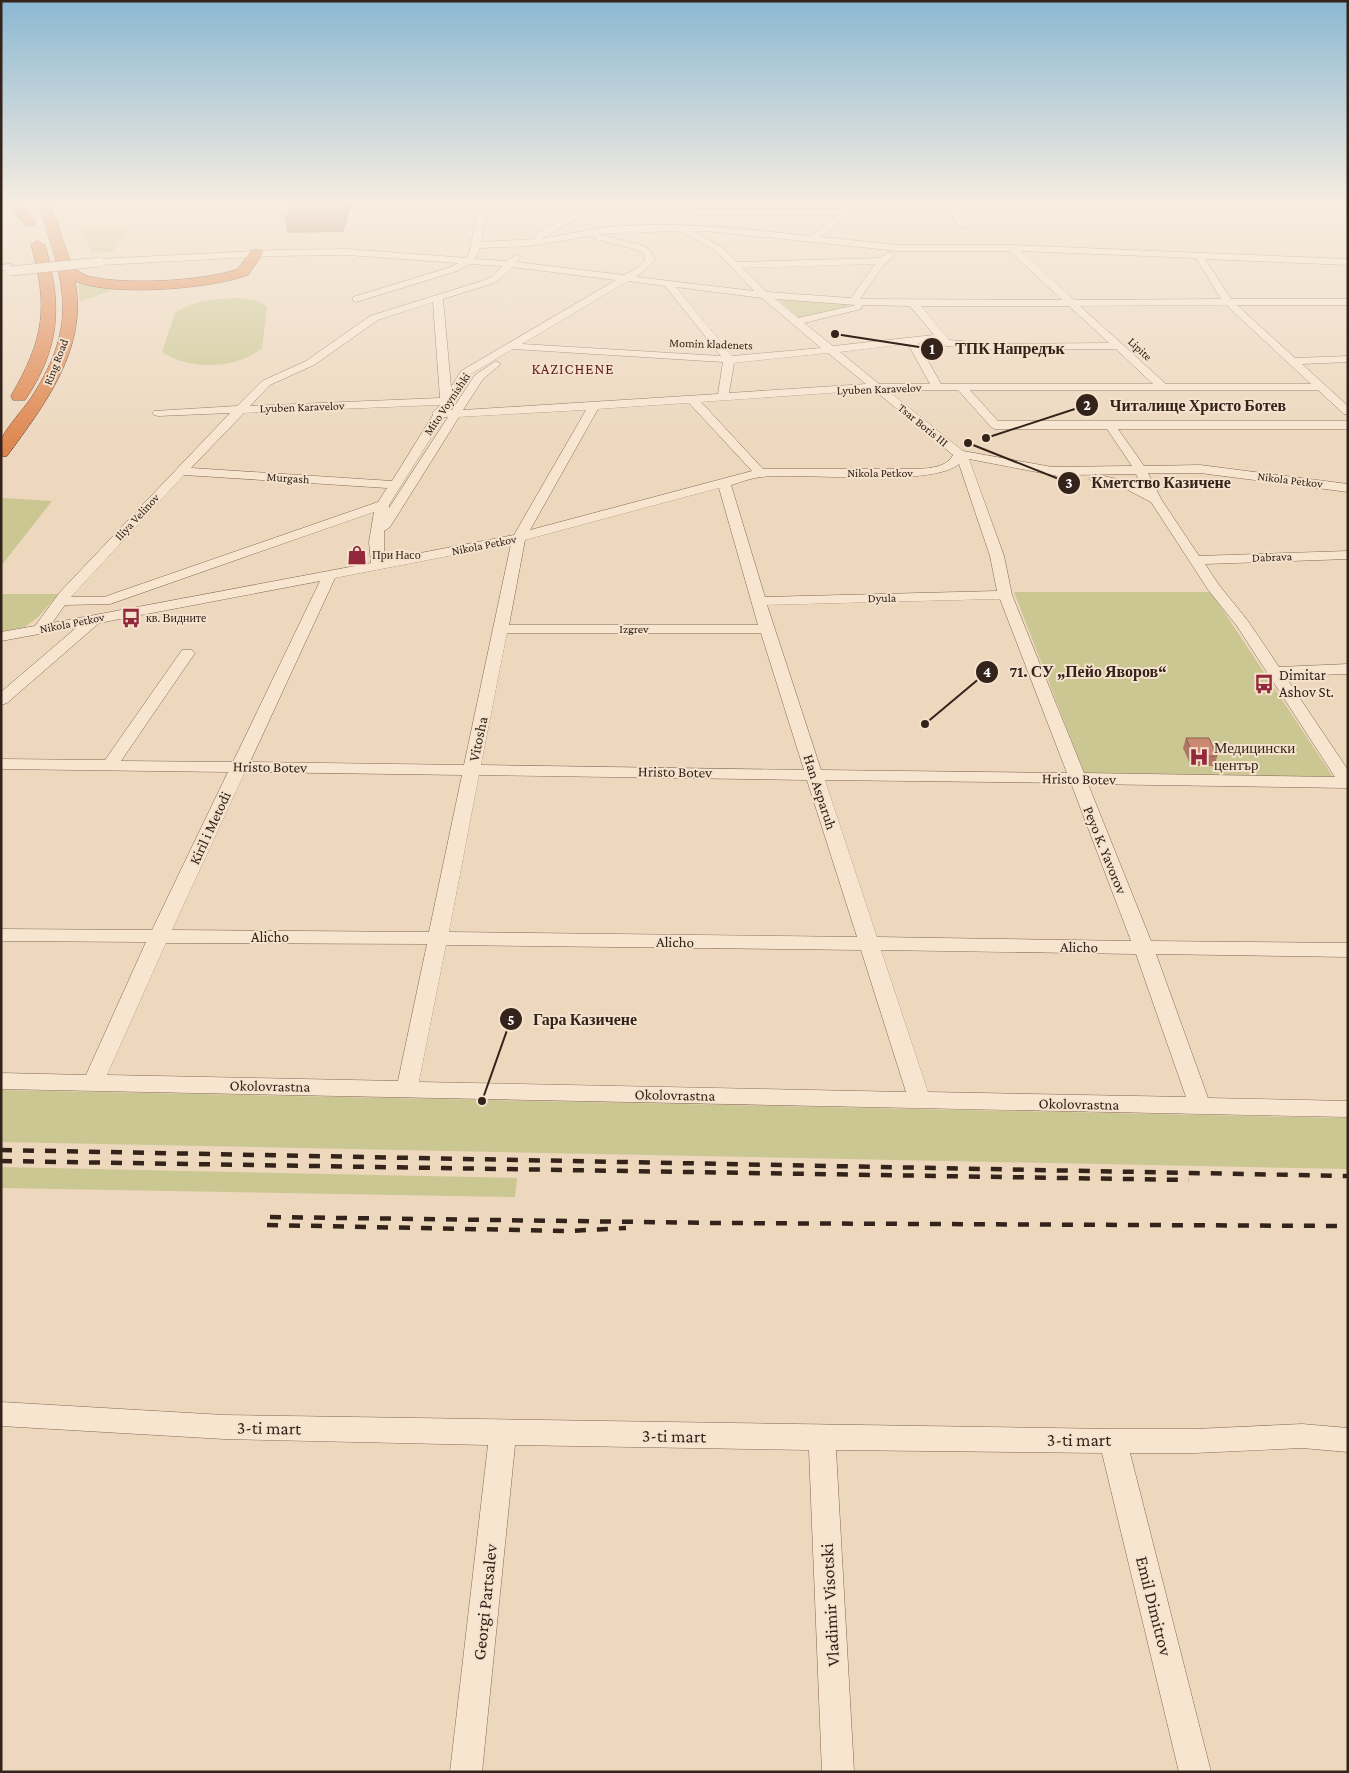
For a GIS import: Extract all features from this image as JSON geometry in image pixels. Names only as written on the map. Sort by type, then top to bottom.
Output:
[{"type":"highway","name":"Ring Road","points":[[12,408],[37,364],[44,344],[50,318],[51,300],[49,285]]},
{"type":"highway","name":"Ring Road","points":[[1,452],[30,414],[48,384],[65,343],[72,308],[69,285]]},
{"type":"highway","points":[[121,285],[133,285]]},
{"type":"highway","points":[[100,297],[156,285]]},
{"type":"highway","points":[[70,321],[83,306]]},
{"type":"street","points":[[356,299],[403,285]]},
{"type":"street","name":"Iliya Velinov","points":[[40,629],[60,601],[180,471],[266,383],[310,363],[365,323],[384,314],[479,285]]},
{"type":"street","name":"Mito Voynishki","points":[[378,565],[375,549],[383,505],[438,413],[465,373],[615,285]]},
{"type":"street","points":[[669,285],[729,359],[723,397]]},
{"type":"street","points":[[682,285],[764,295],[854,302],[914,304],[1348,302]]},
{"type":"street","name":"Tsar Boris III","points":[[754,285],[796,322],[959,454]]},
{"type":"street","points":[[854,302],[866,285]]},
{"type":"street","name":"Lipite","points":[[1051,285],[1163,387]]},
{"type":"street","points":[[1217,285],[1228,302],[1348,412]]},
{"type":"street","points":[[438,298],[446,401]]},
{"type":"street","points":[[796,322],[876,303]]},
{"type":"street","points":[[914,304],[943,340]]},
{"type":"street","points":[[911,340],[936,387]]},
{"type":"street","name":"Momin kladenets","points":[[509,346],[749,360],[911,340],[943,340],[996,347],[1119,346]]},
{"type":"street","name":"Mito Voynishki","points":[[377,536],[484,372],[524,347]]},
{"type":"street","points":[[1292,362],[1348,359]]},
{"type":"street","name":"Lyuben Karavelov","points":[[438,413],[457,414],[876,387],[1320,387]]},
{"type":"street","points":[[961,387],[995,426],[1348,425]]},
{"type":"street","points":[[692,399],[760,473]]},
{"type":"street","name":"Lyuben Karavelov","points":[[158,413],[446,401]]},
{"type":"street","name":"Vitosha","points":[[407,1089],[436,938],[519,538],[594,405]]},
{"type":"street","points":[[1110,426],[1139,469],[1154,499],[1214,588],[1243,624],[1347,782]]},
{"type":"street","points":[[959,454],[1130,486],[1154,499]]},
{"type":"street","name":"Nikola Petkov","points":[[1,637],[519,538],[760,473],[919,473],[938,470],[952,465],[959,454]]},
{"type":"street","name":"Peyo K. Yavorov","points":[[959,454],[967,469],[997,556],[1005,595],[1144,948],[1200,1107]]},
{"type":"street","name":"Nikola Petkov","points":[[1052,471],[1200,469],[1348,488]]},
{"type":"street","name":"Murgash","points":[[180,471],[395,485]]},
{"type":"street","name":"Han Asparuh","points":[[724,482],[767,629],[920,1100]]},
{"type":"street","points":[[60,601],[105,601],[383,505]]},
{"type":"street","name":"Dabrava","points":[[1196,560],[1348,556]]},
{"type":"street","name":"Kiril i Metodi","points":[[93,1083],[159,936],[330,574]]},
{"type":"street","name":"Dyula","points":[[758,600],[1005,595]]},
{"type":"street","points":[[1,700],[95,619],[105,601]]},
{"type":"street","name":"Izgrev","points":[[500,629],[767,629]]},
{"type":"street","points":[[110,765],[187,653]]},
{"type":"street","points":[[1274,672],[1348,669]]},
{"type":"street","name":"Hristo Botev","points":[[1,764],[1347,782]]},
{"type":"street","name":"Alicho","points":[[1,935],[436,938],[1348,950]]},
{"type":"street","name":"Okolovrastna","points":[[1,1081],[1348,1109]]},
{"type":"street","name":"3-ti mart","points":[[1,1414],[51,1414],[176,1425],[503,1433],[1113,1441],[1195,1441],[1302,1436],[1348,1440]]},
{"type":"street","name":"Georgi Partsalev","points":[[466,1772],[503,1433]]},
{"type":"street","name":"Vladimir Visotski","points":[[822,1438],[838,1772]]},
{"type":"street","name":"Emil Dimitrov","points":[[1113,1441],[1195,1772]]},
{"type":"shaded area","points":[[78,285],[118,288],[80,302]]},
{"type":"shaded area","points":[[775,297],[848,303],[846,308],[800,319]]},
{"type":"shaded area","points":[[239,298],[255,300],[267,306],[262,348],[240,360],[227,364],[213,365],[199,365],[186,362],[162,352],[175,313],[198,303]]},
{"type":"shaded area","points":[[1,498],[52,501],[1,566]]},
{"type":"shaded area","points":[[1014,592],[1211,592],[1333,777],[1085,775]]},
{"type":"shaded area","points":[[1,594],[59,594],[38,617],[25,627],[1,632]]},
{"type":"shaded area","points":[[1,1090],[1348,1118],[1348,1169],[1,1142]]},
{"type":"shaded area","points":[[1,1167],[517,1178],[515,1197],[1,1188]]},
{"type":"building","points":[[1186,738],[1209,738],[1217,756],[1194,756]]},
{"type":"railway","points":[[1,1150],[1348,1176]]},
{"type":"railway","points":[[1,1161],[1189,1180]]},
{"type":"railway","points":[[270,1217],[718,1223],[1348,1226]]},
{"type":"railway","points":[[267,1225],[569,1231],[626,1228]]},
{"type":"place","name":"ТПК Напредък","points":[[835,334]]},
{"type":"place","name":"Читалище Христо Ботев","points":[[986,438]]},
{"type":"place","name":"Кметство Казичене","points":[[968,443]]},
{"type":"place","name":"При Насо","points":[[357,555]]},
{"type":"place","name":"кв. Видните","points":[[131,618]]},
{"type":"place","name":"Dimitar Ashov St.","points":[[1264,684]]},
{"type":"place","name":"71. СУ „Пейо Яворов“","points":[[925,724]]},
{"type":"place","name":"Медицински център","points":[[1199,757]]},
{"type":"place","name":"Гара Казичене","points":[[482,1101]]},
{"type":"district","name":"KAZICHENE","points":[[573,369]]}]
